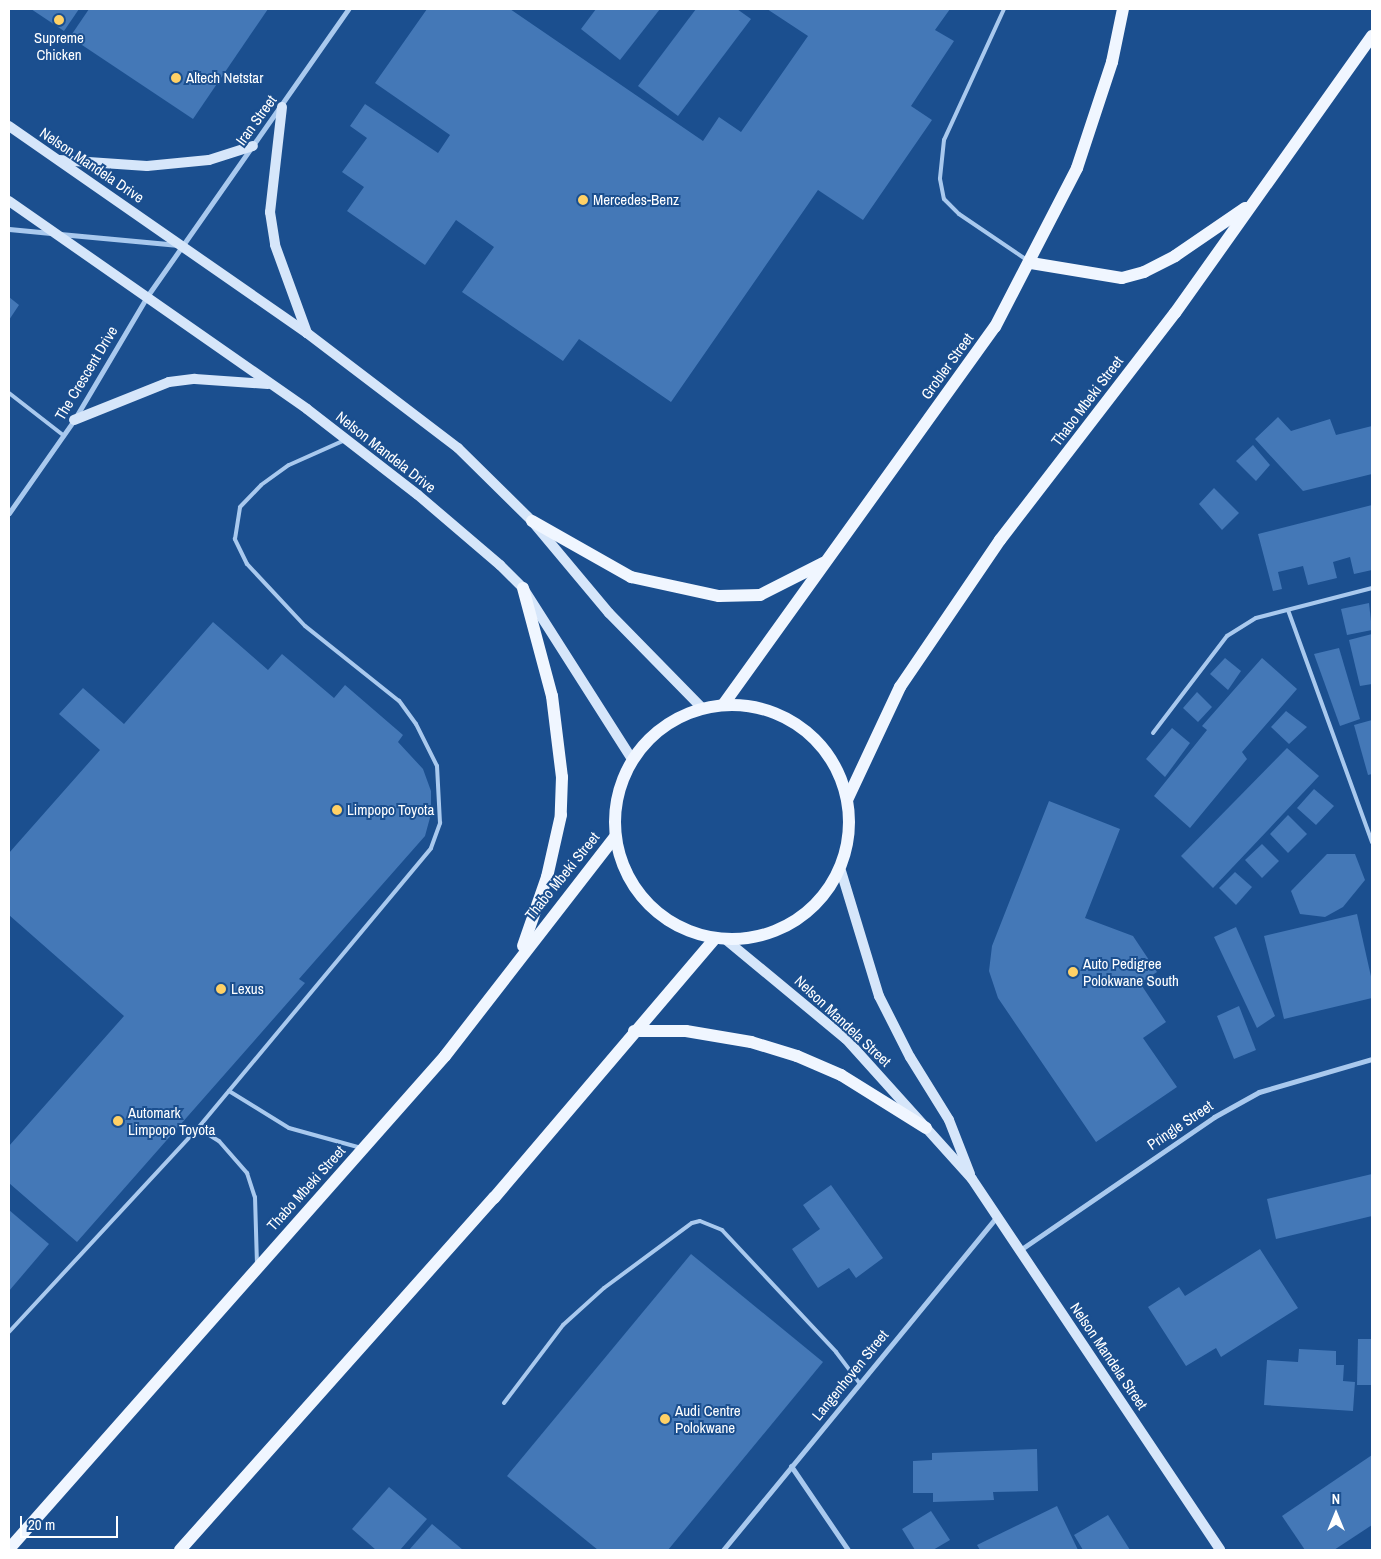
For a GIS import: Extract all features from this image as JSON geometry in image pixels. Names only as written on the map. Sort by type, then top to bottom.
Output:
[{"type":"main road","name":"Grobler Street","points":[[724,705],[964,372],[1031,263],[1077,168],[1112,62],[1123,9]]},
{"type":"main road","name":"Thabo Mbeki Street","points":[[848,798],[900,687],[1000,540],[1175,313],[1372,36]]},
{"type":"main road","points":[[282,107],[270,212],[275,246],[307,333]]},
{"type":"main road","name":"Nelson Mandela Drive","points":[[9,126],[307,333],[458,448],[532,521],[609,613],[702,708]]},
{"type":"main road","points":[[58,160],[147,166],[208,160],[253,146]]},
{"type":"main road","name":"Nelson Mandela Drive","points":[[9,201],[148,296],[345,440],[418,495],[523,588],[632,759]]},
{"type":"main road","points":[[1031,263],[1122,278],[1144,272],[1175,256],[1252,204]]},
{"type":"main road","points":[[74,420],[169,382],[195,379],[268,384]]},
{"type":"main road","points":[[532,521],[631,577],[718,596],[760,594],[827,561]]},
{"type":"main road","points":[[519,958],[547,877],[561,815],[562,777],[552,696],[523,588]]},
{"type":"main road","name":"Thabo Mbeki Street","points":[[724,705],[765,709],[794,722],[819,742],[838,768],[848,798],[848,847],[841,871],[826,894],[805,914],[781,929],[720,938],[686,930],[660,915],[638,893],[627,873],[614,838],[617,798],[632,759],[650,736],[675,719],[702,708],[724,705]]},
{"type":"main road","name":"Thabo Mbeki Street","points":[[9,1549],[257,1266],[445,1056],[519,958],[614,838]]},
{"type":"main road","name":"Nelson Mandela Street","points":[[841,871],[879,996],[949,1120],[972,1179]]},
{"type":"main road","points":[[180,1550],[494,1198],[634,1031],[720,938]]},
{"type":"main road","name":"Nelson Mandela Street","points":[[720,938],[846,1039],[972,1179],[1220,1550]]},
{"type":"main road","points":[[634,1031],[686,1031],[751,1042],[798,1056],[841,1075],[926,1128]]},
{"type":"street","name":"Iran Street","points":[[183,246],[282,107],[348,9]]},
{"type":"street","name":"Nelson Mandela Drive","points":[[9,229],[183,246]]},
{"type":"street","name":"The Crescent Drive","points":[[9,512],[74,420],[148,296],[183,246]]},
{"type":"street","name":"Pringle Street","points":[[1020,1250],[1214,1116],[1259,1092],[1372,1060]]},
{"type":"street","name":"Langenhoven Street","points":[[723,1550],[997,1216]]},
{"type":"street","points":[[791,1466],[848,1550]]},
{"type":"lane","points":[[1004,9],[944,140],[940,180],[944,199],[959,214],[1031,263]]},
{"type":"lane","points":[[9,393],[63,434]]},
{"type":"lane","points":[[9,1332],[198,1128],[410,877],[431,848],[440,823],[437,766],[416,724],[399,701],[305,626],[247,564],[235,539],[240,507],[261,485],[289,465],[345,440]]},
{"type":"lane","points":[[1153,733],[1228,636],[1256,618],[1372,588]]},
{"type":"lane","points":[[1288,610],[1372,842]]},
{"type":"lane","points":[[229,1091],[289,1128],[363,1148]]},
{"type":"lane","points":[[198,1128],[219,1141],[247,1174],[256,1196],[257,1266]]},
{"type":"lane","points":[[504,1403],[562,1325],[604,1288],[692,1223],[700,1221],[722,1230],[836,1352],[859,1383]]},
{"type":"building","name":"Supreme Chicken","points":[[31,9],[79,9],[64,31]]},
{"type":"building","name":"Altech Netstar","points":[[89,9],[268,9],[193,119],[70,37]]},
{"type":"building","name":"Mercedes-Benz","points":[[427,9],[510,9],[703,141],[719,117],[741,132],[808,36],[767,9],[950,9],[935,30],[954,41],[911,106],[932,120],[863,220],[818,190],[671,402],[579,339],[563,361],[462,292],[494,247],[456,220],[425,265],[347,211],[364,187],[342,172],[367,138],[350,126],[365,104],[438,153],[450,135],[375,83]]},
{"type":"building","points":[[596,9],[660,9],[620,60],[581,29]]},
{"type":"building","points":[[696,9],[737,9],[751,19],[678,116],[638,86]]},
{"type":"building","points":[[9,297],[19,305],[9,320]]},
{"type":"building","points":[[1278,417],[1291,431],[1330,419],[1336,435],[1372,426],[1372,474],[1303,491],[1255,439]]},
{"type":"building","points":[[1253,445],[1270,465],[1256,481],[1236,461]]},
{"type":"building","points":[[1214,488],[1239,513],[1222,530],[1199,504]]},
{"type":"building","points":[[1372,505],[1372,570],[1354,574],[1350,557],[1333,562],[1337,578],[1308,585],[1303,566],[1278,572],[1282,589],[1273,591],[1258,534]]},
{"type":"building","points":[[1369,603],[1372,630],[1347,635],[1341,609]]},
{"type":"building","points":[[213,622],[268,670],[282,654],[334,698],[345,685],[403,735],[398,742],[423,769],[431,791],[431,814],[425,836],[299,979],[305,983],[77,1242],[9,1183],[9,1146],[124,1016],[9,915],[9,853],[100,750],[59,714],[83,688],[124,724]]},
{"type":"building","points":[[1372,634],[1372,684],[1360,686],[1349,640]]},
{"type":"building","points":[[1339,648],[1360,719],[1340,726],[1314,654]]},
{"type":"building","points":[[1225,658],[1241,671],[1228,690],[1210,674]]},
{"type":"building","points":[[1262,658],[1297,689],[1242,752],[1247,759],[1190,828],[1154,796],[1207,730],[1202,726]]},
{"type":"building","points":[[1197,692],[1212,707],[1198,722],[1183,708]]},
{"type":"building","points":[[1286,711],[1307,727],[1289,744],[1271,727]]},
{"type":"building","points":[[1372,720],[1372,774],[1368,775],[1354,725]]},
{"type":"building","points":[[1172,728],[1190,743],[1165,777],[1146,759]]},
{"type":"building","points":[[1287,748],[1319,776],[1213,888],[1181,856]]},
{"type":"building","points":[[1314,789],[1334,806],[1316,825],[1297,808]]},
{"type":"building","name":"Auto Pedigree Polokwane South","points":[[1049,801],[1120,829],[1085,918],[1133,936],[1157,972],[1140,983],[1166,1022],[1143,1038],[1177,1087],[1096,1142],[998,998],[989,971],[992,946]]},
{"type":"building","points":[[1288,815],[1307,834],[1288,853],[1270,834]]},
{"type":"building","points":[[1262,844],[1279,861],[1262,878],[1245,860]]},
{"type":"building","points":[[1327,854],[1355,854],[1365,880],[1343,907],[1325,917],[1300,914],[1291,891]]},
{"type":"building","points":[[1235,872],[1252,887],[1236,905],[1219,888]]},
{"type":"building","points":[[1357,914],[1372,981],[1372,998],[1284,1019],[1264,936]]},
{"type":"building","points":[[1236,927],[1275,1016],[1257,1028],[1214,937]]},
{"type":"building","points":[[1239,1006],[1256,1050],[1234,1059],[1217,1016]]},
{"type":"building","points":[[1372,1174],[1372,1216],[1276,1239],[1267,1199]]},
{"type":"building","points":[[831,1185],[883,1258],[856,1278],[849,1268],[818,1288],[792,1249],[820,1229],[803,1205]]},
{"type":"building","points":[[9,1210],[49,1244],[9,1291]]},
{"type":"building","points":[[1260,1249],[1298,1308],[1221,1357],[1216,1348],[1186,1366],[1148,1307],[1179,1287],[1185,1296]]},
{"type":"building","name":"Audi Centre Polokwane","points":[[691,1254],[823,1362],[668,1550],[598,1550],[507,1476]]},
{"type":"building","points":[[1358,1339],[1372,1339],[1372,1385],[1357,1385]]},
{"type":"building","points":[[1299,1349],[1336,1351],[1336,1365],[1344,1365],[1343,1381],[1355,1382],[1353,1411],[1264,1405],[1267,1360],[1298,1362]]},
{"type":"building","points":[[1037,1449],[1038,1491],[993,1492],[994,1500],[933,1502],[933,1493],[913,1493],[913,1461],[932,1460],[932,1453]]},
{"type":"building","points":[[1372,1455],[1372,1525],[1334,1550],[1305,1550],[1282,1516]]},
{"type":"building","points":[[389,1487],[427,1519],[400,1550],[376,1550],[352,1529]]},
{"type":"building","points":[[1057,1506],[1078,1550],[980,1550],[977,1545]]},
{"type":"building","points":[[931,1511],[950,1540],[933,1550],[915,1550],[902,1529]]},
{"type":"building","points":[[1108,1515],[1130,1550],[1083,1550],[1074,1535]]},
{"type":"building","points":[[432,1524],[463,1550],[409,1550]]},
{"type":"place","name":"Supreme Chicken","points":[[59,20]]},
{"type":"place","name":"Altech Netstar","points":[[176,78]]},
{"type":"place","name":"Mercedes-Benz","points":[[583,200]]},
{"type":"place","name":"Limpopo Toyota","points":[[337,810]]},
{"type":"place","name":"Auto Pedigree Polokwane South","points":[[1073,972]]},
{"type":"place","name":"Lexus","points":[[221,989]]},
{"type":"place","name":"Automark Limpopo Toyota","points":[[118,1121]]},
{"type":"place","name":"Audi Centre Polokwane","points":[[665,1419]]}]
